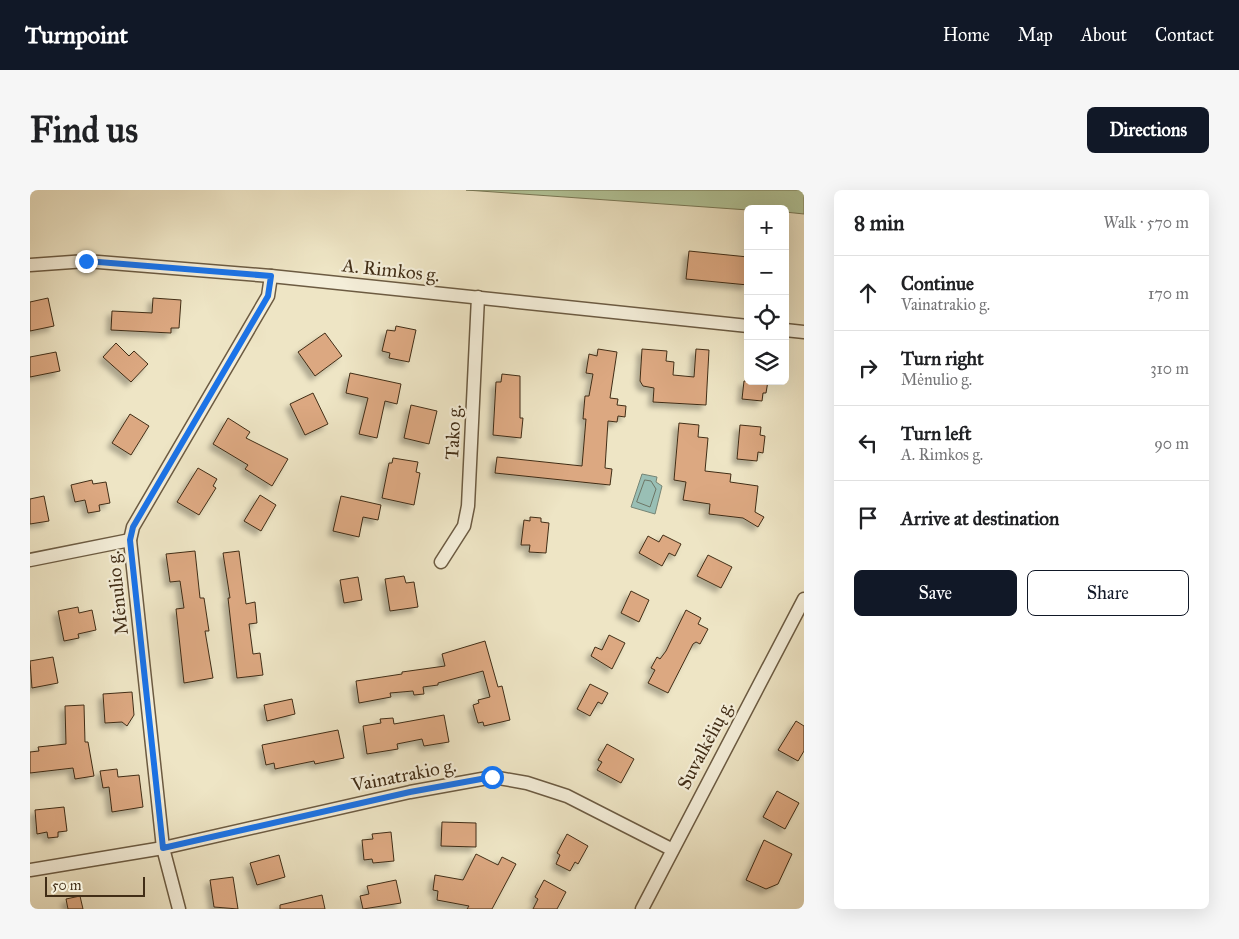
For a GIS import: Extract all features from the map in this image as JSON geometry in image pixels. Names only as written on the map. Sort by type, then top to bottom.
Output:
[{"type":"street","name":"A. Rimkos g.","points":[[30,265],[86,261],[271,276],[744,326]]},
{"type":"street","name":"Mėnulio g.","points":[[179,909],[163,848],[130,540],[133,527],[268,296],[271,276]]},
{"type":"street","name":"Tako g.","points":[[442,562],[464,526],[468,506],[478,297]]},
{"type":"street","points":[[789,330],[804,332]]},
{"type":"street","points":[[30,560],[130,540]]},
{"type":"street","name":"Suvalkėlių g.","points":[[642,909],[671,850],[804,600]]},
{"type":"street","name":"Vainatrakio g.","points":[[30,870],[163,848],[410,792],[492,777],[527,783],[567,796],[671,850]]},
{"type":"green space","points":[[466,190],[804,190],[804,214],[789,212],[789,205],[744,205],[744,210]]},
{"type":"water","points":[[642,474],[657,477],[656,482],[662,486],[655,514],[631,507]]},
{"type":"building","points":[[689,251],[744,257],[744,285],[686,279]]},
{"type":"building","points":[[48,298],[54,326],[30,331],[30,302]]},
{"type":"building","points":[[153,298],[181,300],[179,328],[171,328],[171,333],[111,330],[112,311],[152,313]]},
{"type":"building","points":[[396,326],[416,330],[409,362],[389,358],[390,353],[382,351],[387,330],[395,331]]},
{"type":"building","points":[[325,333],[342,356],[315,376],[298,352]]},
{"type":"building","points":[[116,343],[129,356],[134,351],[148,364],[131,382],[103,357]]},
{"type":"building","points":[[598,349],[617,352],[610,398],[618,399],[617,405],[626,406],[625,417],[618,416],[617,422],[608,421],[605,468],[612,469],[610,485],[495,473],[497,457],[582,466],[586,419],[583,419],[585,396],[589,396],[593,374],[586,373],[589,354],[597,356]]},
{"type":"building","points":[[642,349],[667,351],[666,361],[674,362],[673,375],[694,377],[696,349],[709,350],[706,405],[653,402],[654,388],[643,386],[640,381]]},
{"type":"building","points":[[56,352],[60,371],[30,377],[30,357]]},
{"type":"building","points":[[350,373],[401,384],[397,404],[385,401],[377,438],[359,434],[368,398],[346,393]]},
{"type":"building","points":[[502,374],[520,376],[520,418],[523,418],[521,438],[493,435],[496,382],[501,382]]},
{"type":"building","points":[[744,381],[744,385],[767,385],[766,393],[763,393],[762,401],[742,399]]},
{"type":"building","points":[[313,393],[328,424],[305,435],[290,404]]},
{"type":"building","points":[[411,405],[437,411],[429,444],[404,438]]},
{"type":"building","points":[[130,414],[149,426],[131,455],[112,443]]},
{"type":"building","points":[[228,418],[250,432],[246,438],[288,459],[272,486],[245,469],[248,465],[213,444]]},
{"type":"building","points":[[679,423],[699,425],[698,437],[708,438],[705,471],[731,474],[730,482],[758,486],[755,512],[764,517],[758,527],[743,518],[709,514],[710,504],[683,500],[686,482],[674,480]]},
{"type":"building","points":[[740,425],[761,427],[760,435],[765,436],[763,453],[758,452],[757,461],[737,459]]},
{"type":"building","points":[[393,458],[418,462],[416,472],[420,473],[414,505],[382,498],[389,463],[392,463]]},
{"type":"building","points":[[198,468],[217,479],[213,486],[216,488],[199,515],[177,502]]},
{"type":"building","points":[[92,480],[93,484],[106,482],[110,503],[99,505],[100,511],[88,513],[85,500],[75,502],[71,485]]},
{"type":"building","points":[[260,495],[276,505],[261,531],[244,521]]},
{"type":"building","points":[[44,496],[49,521],[30,524],[30,499]]},
{"type":"building","points":[[341,496],[381,505],[378,520],[363,517],[359,537],[333,531]]},
{"type":"building","points":[[530,517],[541,518],[541,522],[549,523],[546,553],[529,552],[530,545],[521,545],[524,520],[530,521]]},
{"type":"building","points":[[663,535],[681,544],[675,556],[669,553],[662,566],[639,553],[648,536],[659,542]]},
{"type":"building","points":[[195,551],[200,598],[204,598],[209,631],[205,631],[213,678],[184,683],[176,609],[184,608],[180,581],[170,582],[166,554]]},
{"type":"building","points":[[239,551],[246,604],[255,602],[257,623],[249,624],[253,654],[260,653],[263,675],[237,678],[228,598],[230,598],[223,553]]},
{"type":"building","points":[[708,555],[732,567],[721,588],[697,576]]},
{"type":"building","points":[[404,576],[406,583],[414,582],[418,607],[390,611],[385,579]]},
{"type":"building","points":[[358,577],[362,600],[344,603],[340,580]]},
{"type":"building","points":[[631,591],[649,600],[639,622],[621,613]]},
{"type":"building","points":[[78,607],[79,613],[92,610],[96,630],[78,634],[79,638],[64,641],[58,611]]},
{"type":"building","points":[[686,610],[701,618],[698,624],[708,629],[700,644],[696,642],[693,644],[668,693],[648,683],[655,670],[651,668],[657,657],[660,659],[666,651]]},
{"type":"building","points":[[609,635],[625,643],[612,669],[591,656],[595,647],[602,650]]},
{"type":"building","points":[[485,641],[498,687],[502,686],[510,720],[484,726],[483,722],[478,723],[473,705],[479,703],[478,700],[490,697],[483,671],[438,683],[438,685],[423,687],[424,694],[414,695],[413,691],[390,693],[391,697],[359,703],[356,681],[445,666],[442,654]]},
{"type":"building","points":[[53,657],[58,683],[32,688],[30,661]]},
{"type":"building","points":[[590,684],[608,693],[602,704],[598,702],[590,716],[577,709]]},
{"type":"building","points":[[132,692],[134,715],[127,726],[122,722],[105,723],[103,694]]},
{"type":"building","points":[[292,699],[295,714],[267,721],[264,705]]},
{"type":"building","points":[[84,705],[85,742],[88,742],[94,776],[75,779],[73,768],[30,773],[30,752],[39,751],[38,747],[66,744],[65,706]]},
{"type":"building","points":[[444,715],[449,742],[424,746],[422,739],[397,744],[398,749],[367,754],[363,726],[381,723],[380,719],[393,718],[394,724]]},
{"type":"building","points":[[796,721],[804,726],[804,751],[798,761],[778,750]]},
{"type":"building","points":[[338,730],[344,758],[315,764],[314,761],[275,769],[274,763],[266,765],[262,745]]},
{"type":"building","points":[[607,744],[634,759],[621,783],[597,770],[602,762],[598,760]]},
{"type":"building","points":[[117,769],[118,777],[139,775],[143,807],[112,812],[109,787],[103,788],[100,771]]},
{"type":"building","points":[[777,791],[799,803],[785,829],[763,817]]},
{"type":"building","points":[[64,807],[67,831],[58,832],[58,837],[48,838],[47,832],[37,834],[35,810]]},
{"type":"building","points":[[442,822],[476,823],[476,847],[441,846]]},
{"type":"building","points":[[391,832],[394,861],[373,863],[372,859],[364,860],[362,840],[373,839],[372,834]]},
{"type":"building","points":[[567,834],[588,846],[578,864],[575,862],[570,871],[556,864],[560,855],[557,853]]},
{"type":"building","points":[[764,840],[792,854],[778,884],[766,889],[746,880]]},
{"type":"building","points":[[476,854],[498,865],[502,857],[516,864],[492,909],[467,909],[469,906],[437,900],[438,891],[433,890],[435,875],[463,880]]},
{"type":"building","points":[[279,855],[285,877],[257,885],[250,863]]},
{"type":"building","points":[[233,877],[238,909],[214,907],[210,880]]},
{"type":"building","points":[[396,880],[401,903],[363,909],[360,896],[369,894],[367,886]]},
{"type":"building","points":[[544,880],[566,892],[557,909],[533,909],[538,899],[535,897]]},
{"type":"building","points":[[322,895],[325,909],[280,909],[280,905]]},
{"type":"building","points":[[80,896],[83,909],[68,909],[66,899]]},
{"type":"route","points":[[86,261],[271,276],[268,296],[133,527],[130,540],[163,848],[410,792],[492,777]]}]
